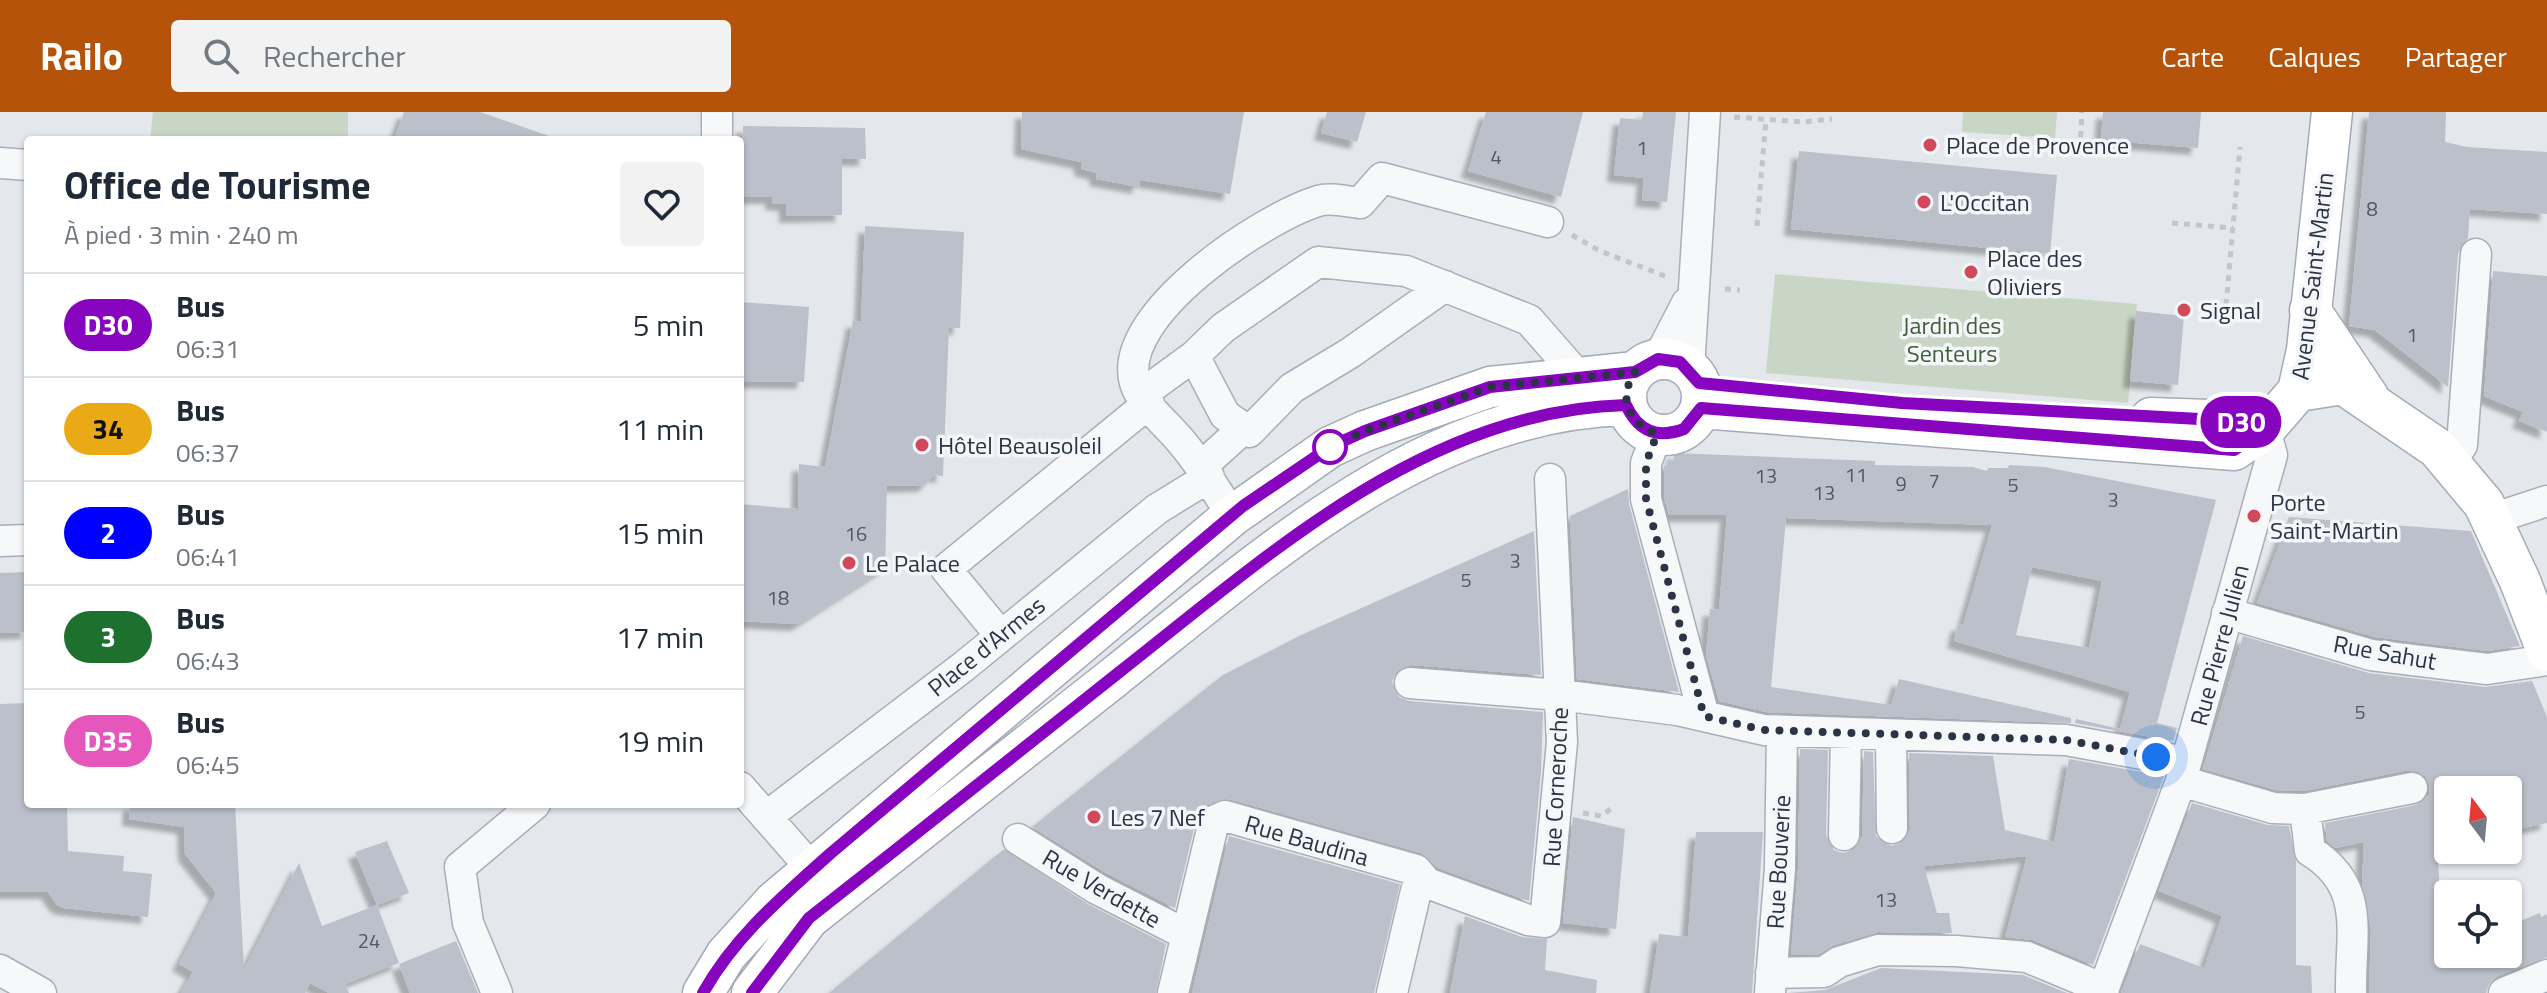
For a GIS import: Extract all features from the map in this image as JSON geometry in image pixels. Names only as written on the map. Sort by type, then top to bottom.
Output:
[{"type":"main road","name":"Avenue Saint-Martin","points":[[1668,383],[2234,450],[2265,429],[2298,391],[2332,112]]},
{"type":"main road","points":[[2310,310],[2369,398]]},
{"type":"main road","points":[[703,993],[726,955],[775,901],[1232,516],[1330,447],[1365,431],[1490,387],[1578,376],[1668,383]]},
{"type":"main road","points":[[1657,434],[1643,429],[1632,419],[1668,383]]},
{"type":"main road","points":[[752,993],[809,918],[1298,535],[1396,469],[1510,422],[1668,383]]},
{"type":"main road","points":[[2298,391],[2343,384],[2369,398],[2437,448],[2492,519],[2547,651]]},
{"type":"street","points":[[717,112],[717,136]]},
{"type":"street","points":[[1668,383],[1692,290],[1705,114]]},
{"type":"street","points":[[0,163],[24,165]]},
{"type":"street","points":[[1232,516],[1205,472],[1135,384],[1133,355],[1143,333],[1176,291],[1282,216],[1321,199],[1360,203],[1382,178],[1548,222]]},
{"type":"street","points":[[2450,462],[2462,445],[2476,254]]},
{"type":"street","points":[[1001,636],[946,569],[1197,362],[1223,328],[1318,262],[1406,271],[1529,320],[1578,376]]},
{"type":"street","name":"Place d'Armes","points":[[766,817],[1001,636],[1205,472],[1244,428],[1249,432],[1292,388],[1350,353],[1445,286]]},
{"type":"street","points":[[1197,362],[1225,415],[1244,428]]},
{"type":"street","name":"Rue Pierre Julien","points":[[2103,991],[2184,772],[2272,455],[2265,429]]},
{"type":"street","points":[[1657,434],[1646,463],[1646,499],[1704,716]]},
{"type":"street","name":"Rue Corneroche","points":[[1427,883],[1528,920],[1545,922],[1562,742],[1550,479]]},
{"type":"street","points":[[2492,519],[2547,501]]},
{"type":"street","points":[[0,541],[24,540]]},
{"type":"street","name":"Rue Sahut","points":[[2227,613],[2371,655],[2487,669],[2547,660]]},
{"type":"street","points":[[1410,683],[1560,695],[1704,716],[1764,730],[2066,740],[2184,772],[2273,808],[2305,809],[2412,788]]},
{"type":"street","name":"Rue Bouverie","points":[[1771,983],[1780,869],[1782,731]]},
{"type":"street","points":[[1844,835],[1846,733]]},
{"type":"street","points":[[1891,735],[1892,828]]},
{"type":"street","points":[[744,792],[812,869]]},
{"type":"street","points":[[497,993],[468,923],[460,867],[530,808]]},
{"type":"street","points":[[2305,809],[2310,851],[2334,866],[2350,895],[2351,993]]},
{"type":"street","name":"Rue Baudina","points":[[1173,993],[1214,821],[1225,816],[1416,870],[1427,883]]},
{"type":"street","name":"Rue Verdette","points":[[1018,839],[1097,889],[1187,935]]},
{"type":"street","points":[[1392,993],[1416,891],[1427,883]]},
{"type":"street","points":[[1771,983],[1824,972],[1839,962],[1878,950],[1956,951],[2027,957],[2103,991]]},
{"type":"street","points":[[0,970],[41,993]]},
{"type":"street","points":[[2504,993],[2547,975]]},
{"type":"path","points":[[2080,149],[2082,112]]},
{"type":"path","points":[[1705,114],[1803,122],[1832,119]]},
{"type":"path","points":[[1757,226],[1766,119]]},
{"type":"path","points":[[2225,317],[2240,147]]},
{"type":"path","points":[[1548,222],[1600,251],[1692,290]]},
{"type":"path","points":[[2172,223],[2233,228]]},
{"type":"green space","points":[[153,112],[348,112],[348,136],[150,136]]},
{"type":"green space","points":[[1963,112],[2057,112],[2055,138],[1962,132]]},
{"type":"green space","name":"Jardin des Senteurs","points":[[1775,274],[2137,304],[2128,403],[1766,373]]},
{"type":"building","points":[[404,112],[480,112],[549,136],[395,136]]},
{"type":"building","points":[[1022,112],[1244,112],[1230,194],[1140,180],[1139,187],[1096,179],[1097,173],[1081,169],[1081,162],[1021,149]]},
{"type":"building","points":[[1327,112],[1366,112],[1357,142],[1321,133]]},
{"type":"building","points":[[1486,112],[1583,112],[1561,197],[1468,171]]},
{"type":"building","points":[[1643,112],[1676,112],[1667,202],[1642,200],[1644,178],[1614,175],[1620,118],[1642,120]]},
{"type":"building","points":[[2103,112],[2201,112],[2198,148],[2101,140]]},
{"type":"building","points":[[2369,112],[2446,112],[2445,142],[2467,147],[2547,152],[2547,214],[2470,209],[2468,238],[2458,253],[2448,387],[2375,330],[2349,326]]},
{"type":"building","points":[[743,126],[865,128],[866,159],[842,159],[842,215],[786,216],[786,204],[772,203],[772,197],[744,197]]},
{"type":"building","name":"L'Occitan","points":[[1799,151],[2057,175],[2050,254],[1791,229]]},
{"type":"building","points":[[865,226],[964,232],[960,328],[949,328],[943,476],[934,475],[925,485],[887,486],[885,568],[798,624],[744,621],[744,504],[798,509],[799,464],[825,467],[853,321],[861,321]]},
{"type":"building","points":[[2493,271],[2547,276],[2547,432],[2519,421],[2523,412],[2484,396]]},
{"type":"building","points":[[744,302],[809,307],[804,382],[744,381]]},
{"type":"building","points":[[2136,311],[2184,316],[2178,385],[2130,381]]},
{"type":"building","points":[[1673,453],[1875,461],[1875,465],[1973,467],[1987,471],[1988,468],[2008,468],[2009,465],[2044,467],[2216,500],[2157,723],[2177,728],[2173,741],[2075,723],[2076,719],[2120,729],[2130,692],[1954,641],[1958,624],[1963,625],[1992,525],[1786,518],[1771,687],[1891,705],[1899,679],[2071,718],[2071,723],[1766,712],[1719,701],[1706,655],[1710,609],[1719,610],[1727,515],[1669,515],[1664,497],[1664,466],[1674,460]],"holes":[[[2032,567],[2102,581],[2089,648],[2016,635]]]},
{"type":"building","points":[[1628,489],[1629,504],[1679,692],[1577,679],[1570,516]]},
{"type":"building","points":[[2289,517],[2471,531],[2520,646],[2487,651],[2375,637],[2257,603]]},
{"type":"building","points":[[1534,531],[1541,675],[1411,665],[1396,672],[1392,682],[1399,697],[1409,701],[1543,712],[1541,772],[1529,901],[1438,868],[1421,853],[1229,799],[1207,805],[1197,816],[1175,908],[1106,873],[1032,827],[1223,675],[1299,636]]},
{"type":"building","points":[[24,572],[24,632],[0,633],[0,573]]},
{"type":"building","points":[[2243,636],[2369,673],[2485,687],[2532,681],[2547,717],[2547,823],[2522,828],[2522,776],[2434,776],[2434,864],[2438,864],[2439,880],[2434,880],[2434,968],[2518,968],[2497,976],[2489,983],[2486,993],[2369,993],[2371,930],[2362,883],[2364,842],[2335,848],[2327,841],[2325,823],[2416,805],[2429,795],[2425,776],[2409,770],[2304,791],[2276,790],[2203,769]]},
{"type":"building","points":[[24,703],[24,808],[67,808],[68,851],[124,856],[123,871],[152,874],[148,917],[64,908],[57,905],[48,892],[0,892],[0,704]]},
{"type":"building","points":[[1800,749],[1828,750],[1826,835],[1834,850],[1843,853],[1853,850],[1862,836],[1864,751],[1873,752],[1876,836],[1891,846],[1902,843],[1910,829],[1909,753],[1993,756],[2005,830],[2054,842],[2069,759],[2164,776],[2093,965],[2033,940],[2005,937],[2027,856],[1924,866],[1937,913],[1949,913],[1952,933],[1878,932],[1834,945],[1818,954],[1791,955],[1798,869]]},
{"type":"building","points":[[2192,803],[2268,825],[2289,826],[2296,862],[2296,965],[2311,966],[2312,993],[2121,993],[2140,944],[2204,968],[2222,916],[2159,891]]},
{"type":"building","points":[[130,808],[235,808],[244,970],[299,863],[322,926],[377,905],[399,963],[345,984],[349,993],[329,993],[310,983],[305,993],[181,993],[193,972],[179,964],[216,893],[185,854],[184,827],[129,819]]},
{"type":"building","points":[[1573,817],[1625,829],[1616,929],[1563,923]]},
{"type":"building","points":[[1696,832],[1763,832],[1752,993],[1650,993],[1659,934],[1688,937]]},
{"type":"building","points":[[1229,836],[1400,884],[1374,993],[1192,993]]},
{"type":"building","points":[[387,841],[409,893],[377,905],[355,852]]},
{"type":"building","points":[[1004,849],[1088,904],[1166,944],[1156,993],[829,993]]},
{"type":"building","points":[[2540,913],[2541,917],[2547,914],[2547,957],[2522,966],[2522,920]]},
{"type":"building","points":[[1465,916],[1522,937],[1547,939],[1545,970],[1597,980],[1596,993],[1450,993]]},
{"type":"building","points":[[456,941],[478,993],[410,993],[399,964]]},
{"type":"building","points":[[1881,968],[2023,975],[2067,993],[1788,993],[1825,990]]},
{"type":"bus line","name":"D30","points":[[703,993],[726,955],[775,901],[831,853],[1243,506],[1330,447],[1365,431],[1490,387],[1635,372],[1658,359],[1680,362],[1689,368],[1699,383],[1902,403],[2237,421],[2265,429],[2234,450],[1701,408],[1684,429],[1671,434],[1657,434],[1643,429],[1632,419],[1626,405],[1575,407],[1510,422],[1396,469],[1273,552],[809,918],[752,993]]},
{"type":"place","name":"Place de Provence","points":[[1930,145]]},
{"type":"place","name":"L'Occitan","points":[[1924,202]]},
{"type":"place","name":"Place des Oliviers","points":[[1971,272]]},
{"type":"place","name":"Signal","points":[[2184,310]]},
{"type":"place","name":"Hôtel Beausoleil","points":[[922,445]]},
{"type":"place","name":"Porte Saint-Martin","points":[[2254,516]]},
{"type":"place","name":"Le Palace","points":[[849,563]]},
{"type":"place","name":"Les 7 Nef","points":[[1094,817]]},
{"type":"route","points":[[1330,447],[1365,431],[1490,387],[1635,372],[1626,393],[1626,405],[1632,419],[1643,429],[1657,434],[1646,463],[1646,499],[1704,716],[1764,730],[2066,740],[2156,757]]}]
